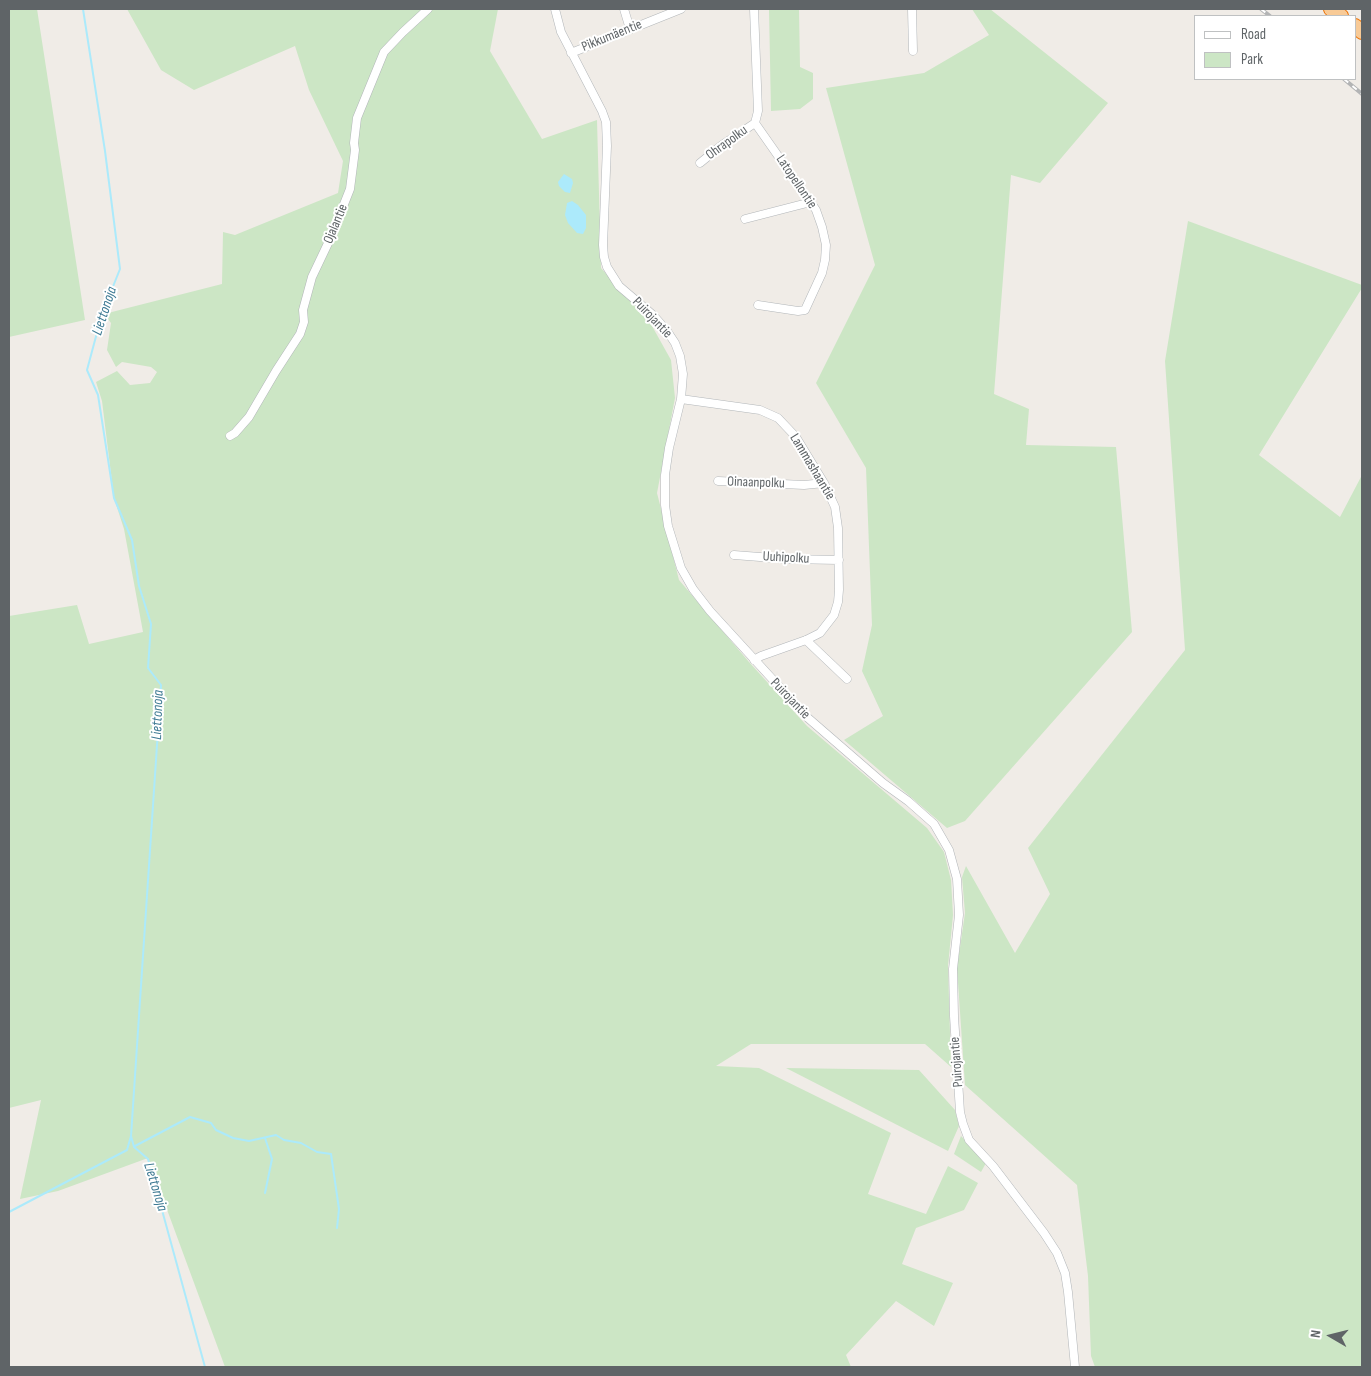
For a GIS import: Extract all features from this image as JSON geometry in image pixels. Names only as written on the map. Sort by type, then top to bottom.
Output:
[{"type":"street","name":"Ojalantie","points":[[230,436],[249,417],[276,370],[300,334],[304,322],[303,310],[312,277],[331,237],[350,189],[357,118],[381,57],[403,32],[428,9]]},
{"type":"street","name":"Puirojantie","points":[[554,9],[561,32],[606,122],[607,146],[603,245],[607,267],[620,286],[653,315],[667,331],[675,343],[680,356],[683,374],[681,399],[669,448],[665,475],[665,506],[668,526],[681,568],[693,589],[710,611],[808,718],[934,824],[949,850],[957,879],[959,915],[953,969],[954,1016],[962,1124],[969,1140],[993,1166],[1057,1253],[1067,1283],[1075,1367]]},
{"type":"street","points":[[624,9],[630,29]]},
{"type":"street","name":"Pikkumäentie","points":[[571,52],[680,9]]},
{"type":"street","points":[[754,9],[758,111],[755,123]]},
{"type":"street","points":[[912,9],[913,51]]},
{"type":"street","name":"Ohrapolku","points":[[700,163],[722,145],[755,123]]},
{"type":"street","name":"Latopellontie","points":[[755,123],[816,210],[826,245],[822,273],[804,310],[798,311],[758,305]]},
{"type":"street","points":[[745,219],[811,202]]},
{"type":"street","name":"Lammashaantie","points":[[681,399],[760,410],[778,418],[796,437],[824,483],[835,507],[837,515],[840,590],[834,615],[820,633],[754,660]]},
{"type":"street","name":"Oinaanpolku","points":[[718,481],[804,485],[824,483]]},
{"type":"street","name":"Uuhipolku","points":[[734,555],[786,559],[839,560]]},
{"type":"street","points":[[806,640],[847,679]]},
{"type":"green space","points":[[9,9],[37,9],[85,320],[9,337]]},
{"type":"green space","points":[[127,9],[498,9],[490,51],[542,139],[597,120],[601,268],[652,326],[671,360],[675,398],[657,493],[679,580],[807,726],[927,828],[944,852],[951,880],[953,915],[948,966],[951,1067],[925,1044],[751,1044],[716,1066],[759,1068],[891,1133],[868,1194],[926,1214],[948,1166],[978,1183],[964,1210],[916,1228],[902,1264],[953,1283],[934,1326],[896,1301],[846,1355],[851,1367],[225,1367],[148,1158],[58,1191],[20,1199],[41,1100],[9,1108],[9,616],[77,605],[89,644],[143,632],[124,529],[114,498],[102,401],[96,382],[117,371],[130,385],[150,383],[157,372],[151,367],[122,362],[116,367],[107,350],[111,323],[104,314],[222,284],[223,232],[235,235],[338,193],[343,161],[309,90],[295,46],[194,90],[161,70]]},
{"type":"green space","points":[[769,9],[799,9],[800,67],[813,73],[813,99],[800,109],[771,111]]},
{"type":"green space","points":[[972,9],[990,9],[1108,103],[1040,183],[1011,175],[994,394],[1029,409],[1026,445],[1116,447],[1132,632],[965,821],[947,828],[844,740],[883,716],[862,671],[872,625],[866,468],[816,383],[875,265],[826,88],[924,73],[989,35]]},
{"type":"green space","points":[[1188,221],[1362,285],[1362,288],[1259,455],[1340,517],[1362,475],[1362,1367],[1095,1367],[1091,1356],[1088,1276],[1077,1185],[965,1085],[957,968],[965,913],[962,877],[966,866],[1015,953],[1050,894],[1028,848],[1185,650],[1165,361]]},
{"type":"green space","points":[[786,1068],[919,1070],[955,1110],[959,1126],[948,1151]]},
{"type":"green space","points":[[961,1136],[986,1163],[981,1172],[954,1154]]},
{"type":"water","points":[[564,174],[572,179],[573,183],[570,193],[565,192],[559,186],[558,182]]},
{"type":"water","points":[[572,201],[586,215],[586,228],[583,234],[577,233],[568,223],[565,215],[567,203]]},
{"type":"waterway","name":"Liettonoja","points":[[83,9],[105,151],[120,269],[102,314],[87,370],[98,395],[114,498],[132,540],[139,586],[151,624],[148,668],[161,685],[131,1136],[134,1147],[148,1159],[205,1367]]},
{"type":"waterway","points":[[135,1146],[190,1117],[211,1123],[216,1130],[233,1138],[249,1141],[276,1135],[284,1140],[301,1143],[317,1152],[331,1154],[339,1209],[337,1228]]},
{"type":"waterway","points":[[9,1212],[127,1150],[131,1136]]},
{"type":"waterway","points":[[265,1138],[272,1159],[265,1193]]},
{"type":"railway","points":[[1261,9],[1269,15]]},
{"type":"railway","points":[[1345,80],[1362,94]]}]
